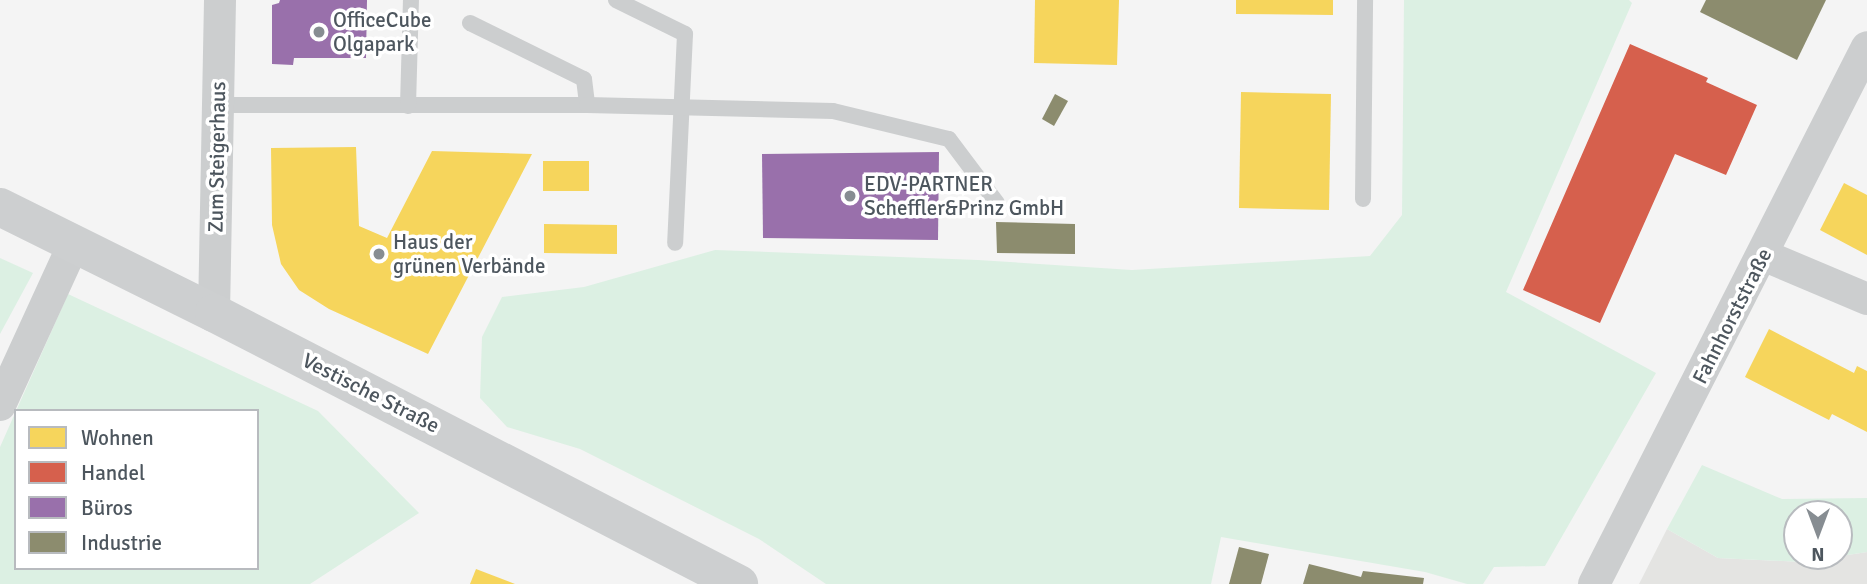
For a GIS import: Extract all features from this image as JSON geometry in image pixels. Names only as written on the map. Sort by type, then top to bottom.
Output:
[{"type":"street","name":"Zum Steigerhaus","points":[[214,313],[220,0]]},
{"type":"street","name":"Fahnhorststraße","points":[[1594,584],[1867,47]]},
{"type":"street","name":"Vestische Straße","points":[[0,207],[214,313],[739,584]]},
{"type":"street","points":[[0,405],[74,243]]},
{"type":"street","points":[[1763,255],[1867,299]]},
{"type":"lane","points":[[408,106],[411,0]]},
{"type":"lane","points":[[615,0],[685,34],[684,107],[675,243]]},
{"type":"lane","points":[[1363,199],[1365,0]]},
{"type":"lane","points":[[470,23],[584,79],[587,105]]},
{"type":"lane","points":[[217,105],[587,105],[833,111],[948,139],[997,203]]},
{"type":"shaded area","points":[[1667,529],[1718,558],[1783,561],[1783,570],[1853,570],[1853,554],[1867,552],[1867,584],[1639,584]]},
{"type":"green space","points":[[1404,0],[1629,0],[1632,3],[1506,292],[1656,373],[1545,566],[1494,567],[1483,584],[1467,584],[1425,572],[1221,537],[1211,584],[826,584],[759,539],[580,449],[507,427],[480,398],[482,337],[502,297],[584,287],[715,250],[978,260],[1132,270],[1370,256],[1402,215]]},
{"type":"green space","points":[[0,258],[33,273],[0,334]]},
{"type":"green space","points":[[68,294],[318,411],[419,513],[310,584],[0,584],[0,447],[14,416],[14,570],[259,570],[259,409],[17,409]]},
{"type":"green space","points":[[1702,465],[1782,499],[1867,498],[1867,552],[1853,554],[1853,500],[1783,500],[1783,561],[1718,558],[1667,529]]},
{"type":"building: Wohnen","points":[[1035,0],[1119,0],[1117,65],[1034,63]]},
{"type":"building: Wohnen","points":[[1236,0],[1333,0],[1333,15],[1236,14]]},
{"type":"building: Wohnen","points":[[1241,92],[1331,94],[1329,210],[1239,208]]},
{"type":"building: Wohnen","name":"Haus der grünen Verbände","points":[[356,147],[359,226],[387,238],[432,151],[532,154],[428,354],[329,309],[299,290],[281,264],[272,225],[271,148]]},
{"type":"building: Wohnen","points":[[543,161],[589,161],[589,191],[543,191]]},
{"type":"building: Wohnen","points":[[1844,183],[1867,195],[1867,255],[1820,230]]},
{"type":"building: Wohnen","points":[[544,224],[617,225],[617,254],[544,253]]},
{"type":"building: Wohnen","points":[[1769,329],[1854,373],[1857,366],[1867,371],[1867,432],[1832,414],[1829,420],[1745,377]]},
{"type":"building: Wohnen","points":[[476,569],[515,584],[470,584]]},
{"type":"building: Handel","points":[[1630,44],[1708,78],[1706,82],[1757,105],[1726,175],[1675,154],[1600,323],[1523,290]]},
{"type":"building: Büros","name":"OfficeCube Olgapark","points":[[280,0],[367,0],[366,58],[294,58],[293,65],[272,64],[272,5]]},
{"type":"building: Büros","name":"EDV-PARTNER Scheffler&Prinz GmbH","points":[[939,152],[938,240],[763,238],[762,154]]},
{"type":"building: Industrie","points":[[1706,0],[1826,0],[1797,60],[1700,12]]},
{"type":"building: Industrie","points":[[1055,94],[1068,101],[1054,126],[1042,119]]},
{"type":"building: Industrie","points":[[996,222],[1075,224],[1075,254],[997,253]]},
{"type":"building: Industrie","points":[[1239,547],[1269,554],[1261,584],[1229,584]]},
{"type":"building: Industrie","points":[[1309,564],[1361,577],[1363,571],[1424,578],[1423,584],[1303,584]]},
{"type":"place","name":"OfficeCube Olgapark","points":[[319,32]]},
{"type":"place","name":"EDV-PARTNER Scheffler&Prinz GmbH","points":[[850,196]]},
{"type":"place","name":"Haus der grünen Verbände","points":[[379,254]]}]
